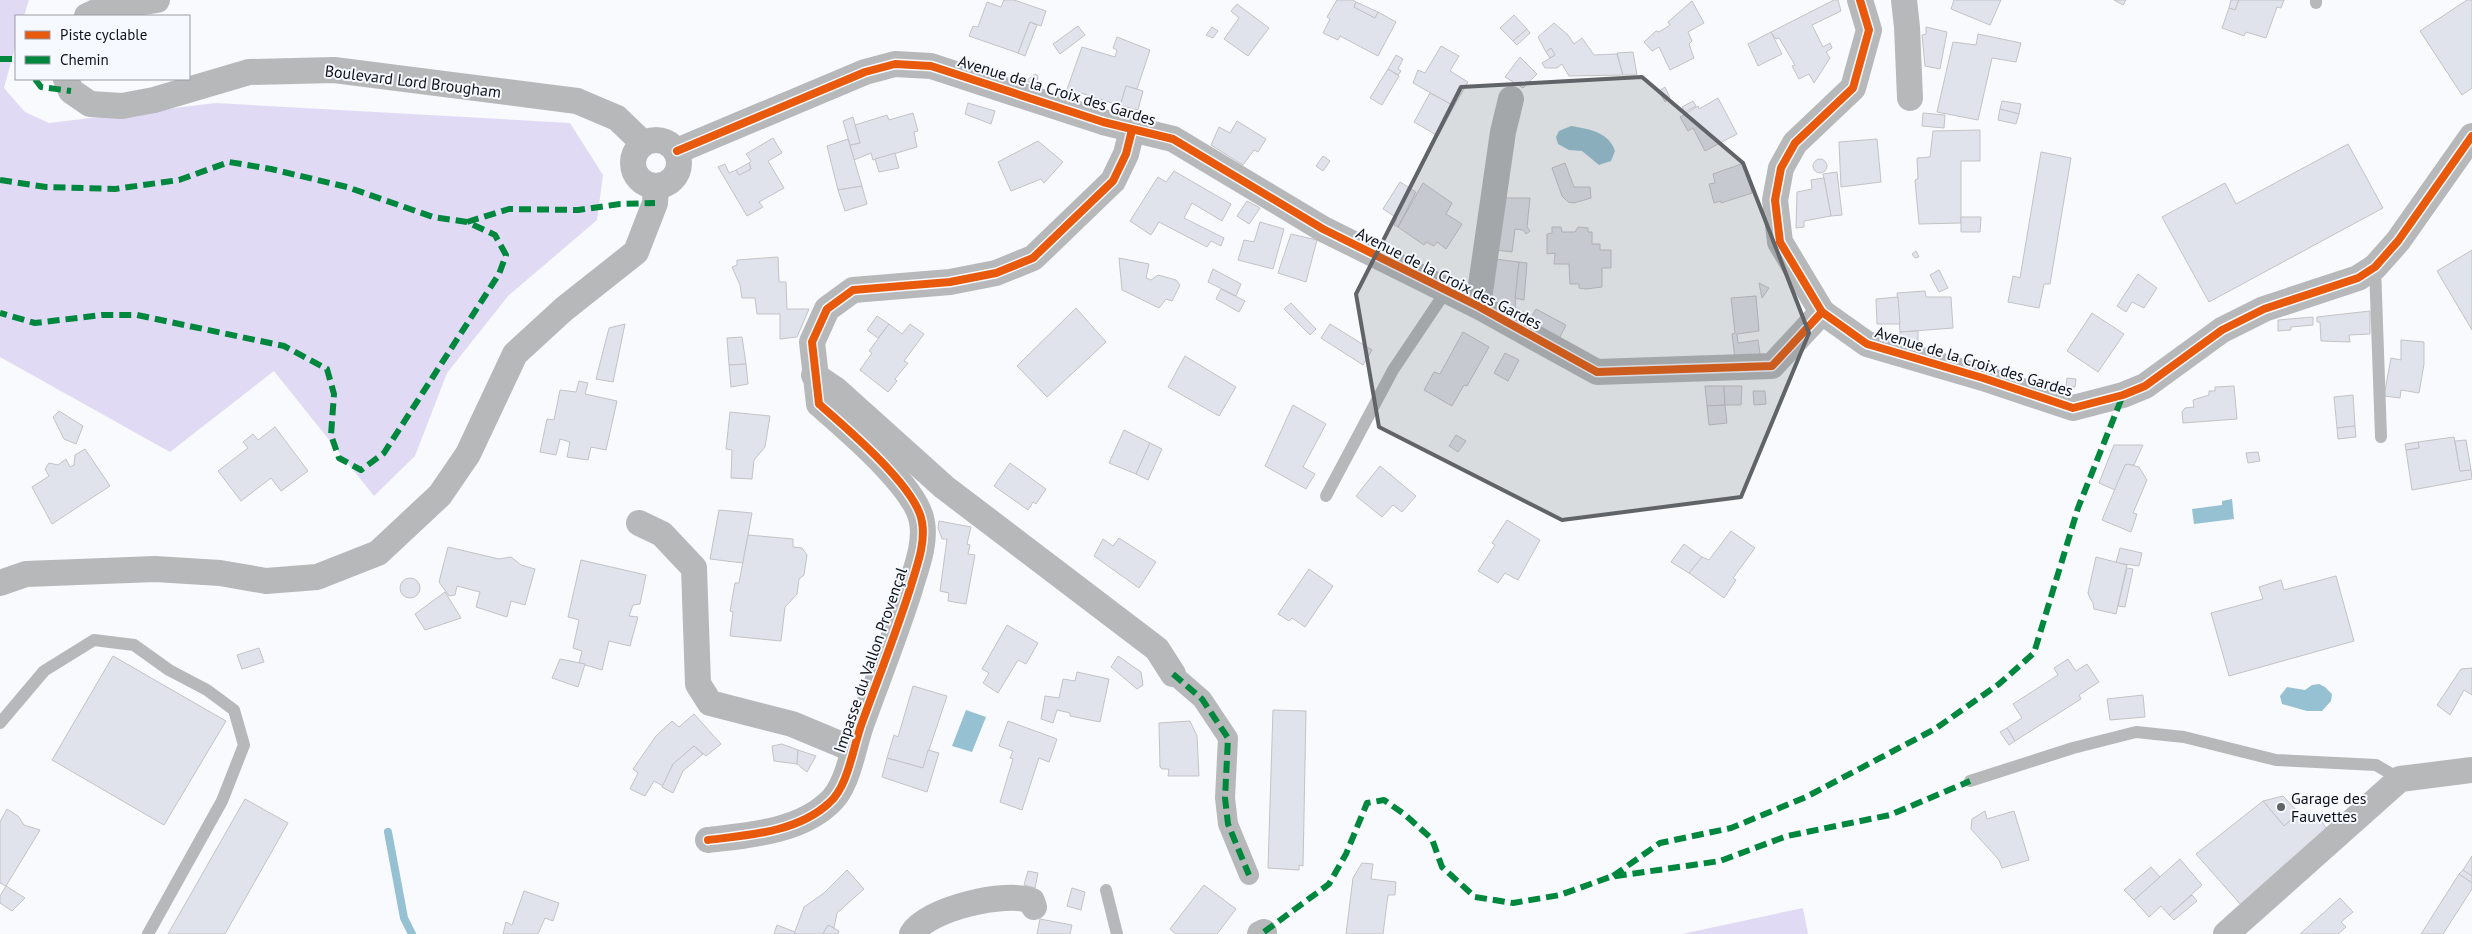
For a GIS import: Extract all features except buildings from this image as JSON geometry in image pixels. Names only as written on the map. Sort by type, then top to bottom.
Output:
[{"type":"street","points":[[90,15],[104,8],[157,0]]},
{"type":"street","points":[[1822,312],[1780,242],[1775,200],[1782,168],[1795,143],[1853,88],[1869,30],[1860,0]]},
{"type":"street","points":[[1904,0],[1910,98]]},
{"type":"street","name":"Avenue de la Croix des Gardes","points":[[677,151],[865,72],[895,64],[932,66],[1132,130],[1173,139],[1332,234],[1478,306],[1597,372],[1772,366],[1822,312],[1867,344],[2073,408],[2123,396],[2145,386],[2222,330],[2264,309],[2358,278],[2375,267],[2398,241],[2472,136]]},
{"type":"street","name":"Boulevard Lord Brougham","points":[[66,80],[71,91],[90,104],[122,106],[154,100],[250,72],[334,70],[577,101],[617,118],[643,143]]},
{"type":"street","points":[[1478,306],[1503,132],[1512,99]]},
{"type":"street","name":"Impasse du Vallon Provençal","points":[[708,840],[763,833],[812,817],[831,802],[845,782],[852,750],[896,632],[921,553],[922,522],[910,494],[874,453],[819,404],[814,376],[812,342],[827,309],[852,290],[950,282],[996,273],[1033,258],[1114,181],[1126,154],[1132,130]]},
{"type":"street","points":[[654,139],[667,142],[677,151],[680,167],[672,181],[656,187],[644,184],[636,176],[632,164],[634,152],[643,143],[654,139]]},
{"type":"street","points":[[0,583],[26,574],[155,569],[220,573],[266,580],[317,577],[378,554],[446,487],[468,454],[515,354],[564,309],[636,252],[655,203],[656,187]]},
{"type":"street","points":[[814,376],[835,389],[944,487],[1157,649],[1173,674],[1202,699],[1228,738],[1225,798],[1228,824],[1249,874]]},
{"type":"street","points":[[639,523],[662,534],[694,568],[698,684],[710,703],[792,724],[852,750]]},
{"type":"street","points":[[2226,934],[2400,779],[2472,770]]},
{"type":"street","points":[[912,934],[916,927],[954,908],[994,899],[1022,896],[1032,901],[1034,907]]},
{"type":"lane","points":[[2375,267],[2381,437]]},
{"type":"lane","points":[[1326,496],[1393,370],[1446,291]]},
{"type":"lane","points":[[0,723],[44,672],[94,640],[134,645],[169,670],[207,690],[234,710],[244,745],[222,801],[148,934]]},
{"type":"lane","points":[[1970,781],[2064,750],[2136,732],[2184,737],[2276,760],[2376,766],[2400,779]]},
{"type":"lane","points":[[1106,890],[1117,934]]},
{"type":"highlighted area","points":[[1642,77],[1743,163],[1809,333],[1741,497],[1562,520],[1379,427],[1356,294],[1461,87]]},
{"type":"shaded area","points":[[0,0],[29,0],[24,15],[15,15],[15,48],[4,88],[25,112],[49,123],[216,103],[570,123],[603,175],[597,220],[508,296],[447,373],[415,456],[374,496],[274,371],[170,452],[0,357]]},
{"type":"shaded area","points":[[1803,908],[1808,934],[1682,934]]},
{"type":"water","points":[[1571,126],[1598,132],[1608,140],[1615,151],[1611,161],[1599,165],[1582,151],[1569,150],[1558,144],[1556,137],[1559,131]]},
{"type":"water","points":[[2232,499],[2234,519],[2194,524],[2192,509],[2222,505],[2222,501]]},
{"type":"water","points":[[2319,684],[2332,694],[2331,701],[2322,711],[2307,711],[2282,704],[2280,696],[2287,687],[2305,690],[2312,685]]},
{"type":"water","points":[[966,710],[986,717],[972,752],[952,746]]},
{"type":"waterway","points":[[388,832],[404,918],[412,934]]},
{"type":"marked path","points":[[0,59],[15,60]]},
{"type":"marked path","points":[[36,80],[41,87],[71,91]]},
{"type":"marked path","points":[[0,180],[46,187],[115,189],[179,180],[229,162],[271,169],[347,187],[433,217],[467,222],[495,235],[506,255],[499,274],[384,453],[361,470],[339,458],[331,435],[334,394],[327,369],[284,346],[137,315],[102,315],[35,323],[0,313]]},
{"type":"marked path","points":[[467,222],[509,209],[578,210],[620,204],[655,203]]},
{"type":"marked path","points":[[1613,876],[1660,843],[1731,828],[1806,797],[1935,729],[1999,684],[2034,653],[2078,508],[2123,395]]},
{"type":"marked path","points":[[1173,674],[1202,699],[1228,738],[1225,798],[1228,824],[1249,875]]},
{"type":"marked path","points":[[1264,932],[1329,884],[1346,854],[1367,803],[1384,800],[1404,814],[1432,839],[1442,867],[1475,897],[1513,903],[1560,895],[1610,877],[1720,861],[1787,836],[1890,815],[1970,781]]},
{"type":"cycle path","points":[[1860,0],[1869,30],[1853,88],[1795,143],[1781,168],[1775,200],[1780,242],[1822,312],[1867,344],[1983,378],[2073,408],[2123,395],[2145,386],[2222,330],[2264,309],[2358,278],[2375,267],[2398,241],[2472,136]]},
{"type":"cycle path","points":[[677,151],[865,72],[895,64],[931,66],[1103,122],[1173,139],[1323,229],[1478,306],[1597,372],[1772,366],[1822,312]]},
{"type":"cycle path","points":[[708,840],[756,834],[788,826],[817,813],[836,796],[846,776],[859,730],[899,622],[920,556],[923,539],[922,522],[908,492],[879,459],[819,404],[812,342],[827,309],[853,290],[950,282],[996,273],[1033,258],[1113,181],[1126,154],[1132,130]]},
{"type":"place","name":"Garage des Fauvettes","points":[[2281,807]]}]
